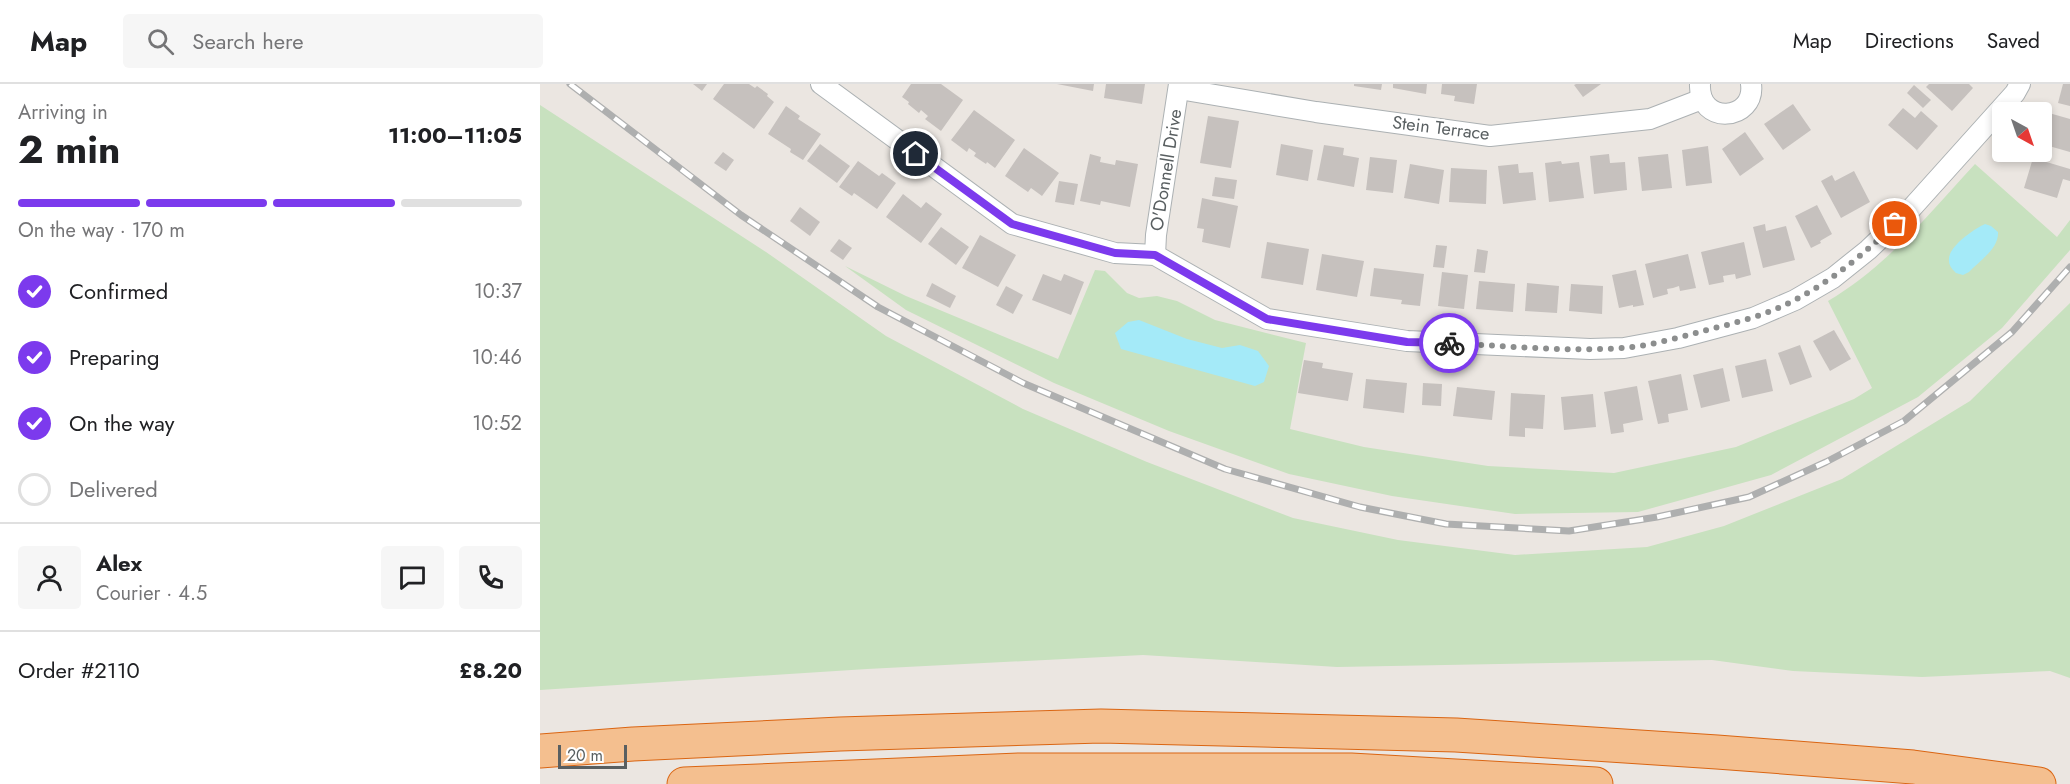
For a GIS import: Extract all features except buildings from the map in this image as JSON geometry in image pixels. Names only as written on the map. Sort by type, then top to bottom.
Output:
[{"type":"highway","points":[[540,751],[633,744],[828,735],[1113,726],[1456,735],[1913,767],[2039,784]]},
{"type":"highway","points":[[684,784],[1019,770],[1351,770],[1596,784]]},
{"type":"street","points":[[820,84],[1012,224],[1115,253],[1155,255],[1267,319],[1407,342],[1590,349],[1624,348],[1678,338],[1753,318],[1795,300],[1833,278],[1868,250],[1909,212],[2015,93],[2019,84]]},
{"type":"street","name":"Stein Terrace","points":[[1179,87],[1317,112],[1490,136],[1650,119],[1701,92],[1712,111],[1719,114],[1735,112],[1747,103],[1751,84]]},
{"type":"street","name":"O'Donnell Drive","points":[[1155,255],[1156,235],[1179,87]]},
{"type":"green space","points":[[540,105],[766,252],[886,336],[1023,409],[1147,462],[1293,518],[1398,540],[1515,555],[1647,547],[1724,526],[1842,479],[1970,401],[2070,303],[2070,678],[2050,671],[1922,677],[1793,671],[1712,660],[1337,667],[1143,655],[867,669],[540,690]]},
{"type":"green space","points":[[1975,164],[2057,237],[2070,220],[2070,250],[2002,328],[1918,397],[1771,475],[1638,512],[1515,514],[1392,496],[1289,474],[1169,431],[1054,383],[906,310],[845,266],[906,296],[1058,359],[1095,270],[1105,271],[1127,293],[1139,298],[1157,296],[1177,301],[1215,320],[1306,343],[1290,429],[1364,447],[1488,466],[1614,473],[1736,447],[1854,399],[1872,388],[1828,301],[1888,256]]},
{"type":"water","points":[[1985,224],[1998,232],[1995,244],[1969,272],[1963,275],[1956,273],[1949,263],[1952,250],[1968,234]]},
{"type":"water","points":[[1139,320],[1187,339],[1222,348],[1240,345],[1258,351],[1269,366],[1264,382],[1255,386],[1121,349],[1115,333],[1128,322]]},
{"type":"railway","points":[[570,84],[741,215],[878,307],[1023,383],[1225,469],[1360,507],[1446,524],[1569,531],[1657,517],[1749,497],[1826,462],[1904,421],[2012,332],[2070,267]]},
{"type":"way so far","points":[[1449,343],[1590,349],[1624,348],[1678,338],[1753,318],[1795,300],[1833,278],[1868,250],[1895,224]]},
{"type":"route","points":[[916,154],[1012,224],[1115,253],[1155,255],[1267,319],[1407,342],[1449,343]]}]
